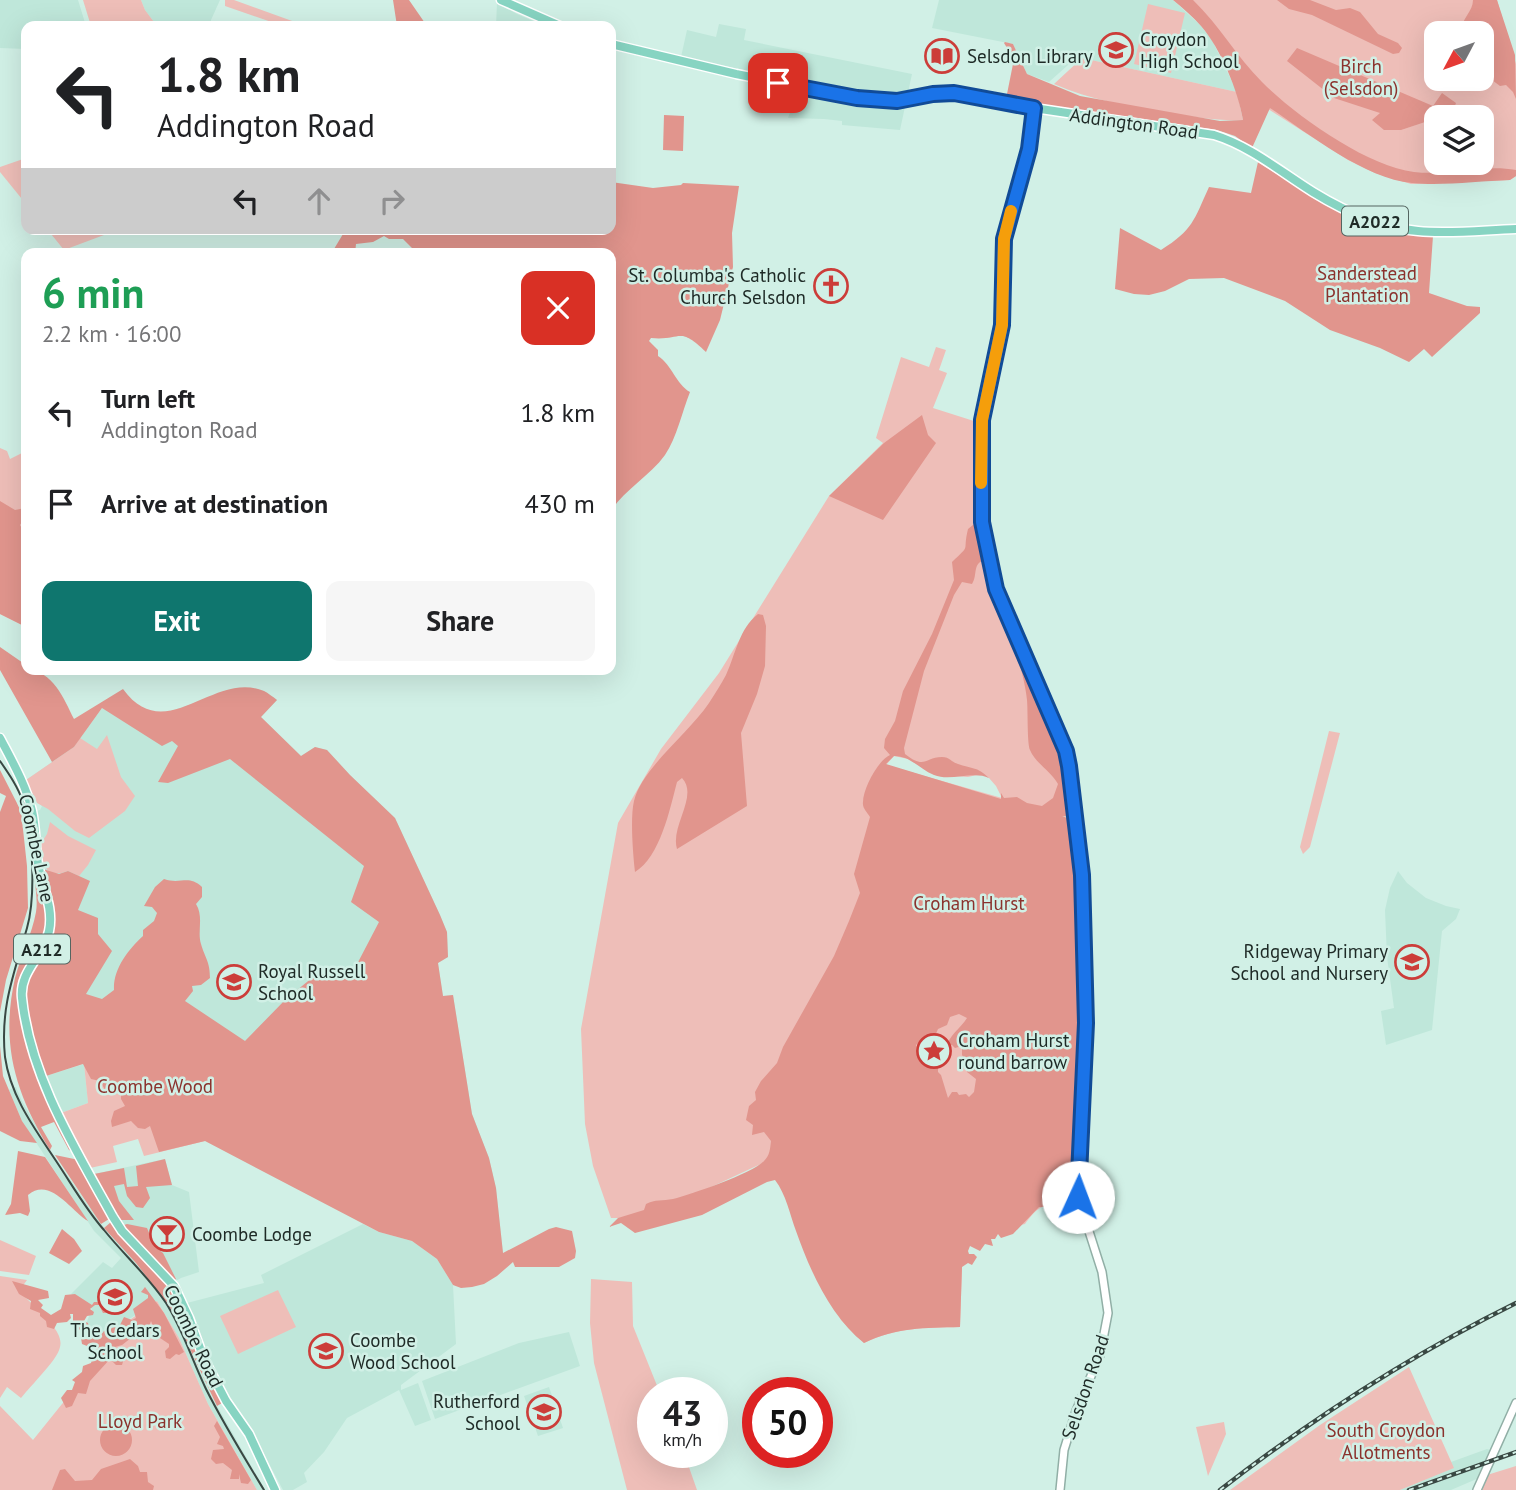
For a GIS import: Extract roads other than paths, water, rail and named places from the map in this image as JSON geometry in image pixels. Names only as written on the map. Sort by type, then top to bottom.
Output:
[{"type":"main road","points":[[501,0],[549,21]]},
{"type":"main road","name":"Addington Road","points":[[616,45],[786,85],[857,98],[897,101],[954,93],[1226,139],[1333,203],[1388,226],[1419,231],[1516,229]]},
{"type":"main road","name":"Selsdon Road","points":[[1034,108],[1029,149],[1004,239],[1002,325],[982,420],[981,493],[987,554],[996,589],[1066,751],[1082,875],[1086,1023],[1079,1205],[1102,1272],[1108,1313],[1100,1355],[1075,1413],[1064,1450],[1060,1490]]},
{"type":"main road","name":"Coombe Lane","points":[[0,738],[20,777],[31,807],[38,864],[51,916],[46,941],[23,981],[24,1008],[34,1051],[51,1097],[80,1154]]},
{"type":"main road","name":"Coombe Road","points":[[80,1154],[122,1231],[174,1286],[204,1359],[226,1401],[249,1434],[275,1490]]},
{"type":"main road","points":[[1477,1490],[1516,1403]]},
{"type":"tram line","points":[[0,761],[23,802],[32,865],[30,915],[9,991],[4,1022],[5,1057],[13,1088],[35,1130],[87,1208],[166,1303],[213,1402],[264,1490]]},
{"type":"railway","points":[[1220,1490],[1364,1389],[1439,1344],[1516,1303]]},
{"type":"railway","points":[[1409,1490],[1516,1452]]},
{"type":"place","name":"Croydon High School","points":[[1116,50]]},
{"type":"place","name":"Selsdon Library","points":[[942,56]]},
{"type":"place","name":"St. Columba's Catholic Church Selsdon","points":[[831,286]]},
{"type":"place","name":"Ridgeway Primary School and Nursery","points":[[1412,962]]},
{"type":"place","name":"Royal Russell School","points":[[234,982]]},
{"type":"place","name":"Croham Hurst round barrow","points":[[934,1051]]},
{"type":"place","name":"Coombe Lodge","points":[[167,1234]]},
{"type":"place","name":"The Cedars School","points":[[115,1297]]},
{"type":"place","name":"Coombe Wood School","points":[[326,1351]]},
{"type":"place","name":"Rutherford School","points":[[544,1412]]},
{"type":"park label","name":"Birch (Selsdon)","points":[[1361,77]]},
{"type":"park label","name":"Sanderstead Plantation","points":[[1367,284]]},
{"type":"park label","name":"Croham Hurst","points":[[969,903]]},
{"type":"park label","name":"Coombe Wood","points":[[155,1086]]},
{"type":"park label","name":"Lloyd Park","points":[[140,1421]]},
{"type":"park label","name":"South Croydon Allotments","points":[[1386,1441]]}]
